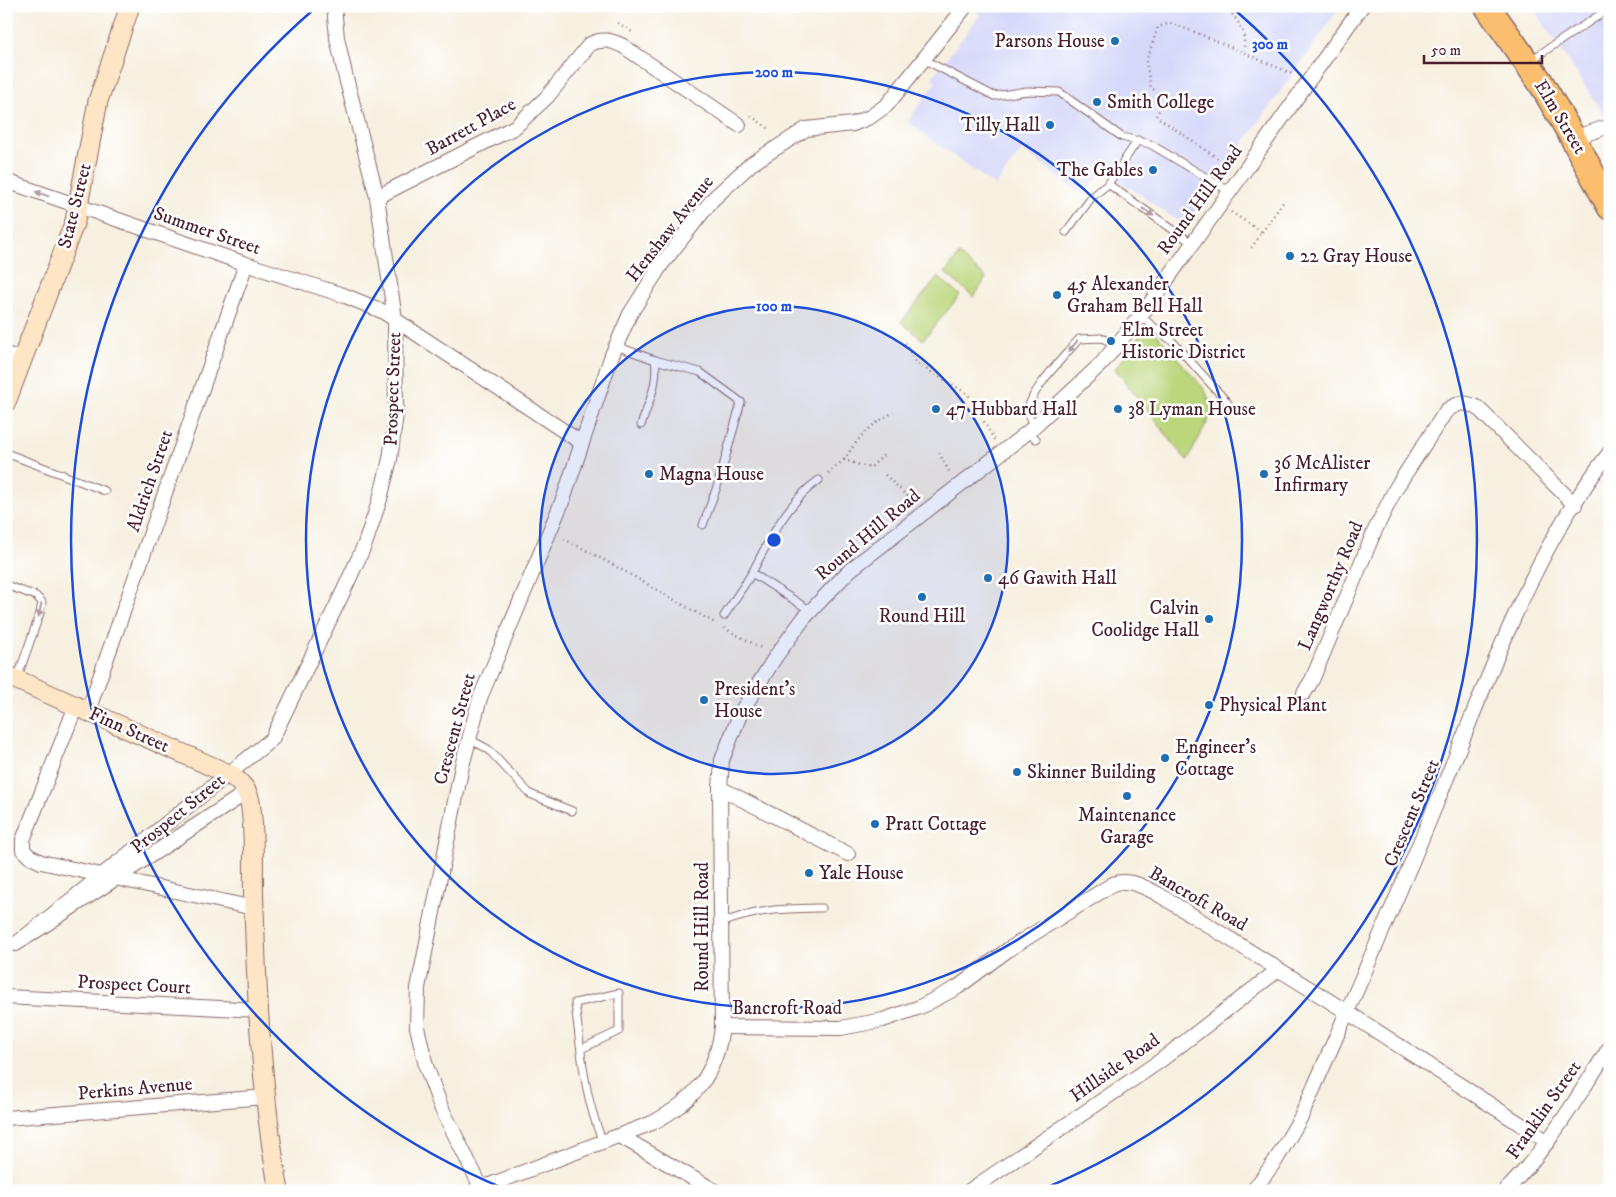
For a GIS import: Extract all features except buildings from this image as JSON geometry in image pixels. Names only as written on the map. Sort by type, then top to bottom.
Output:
[{"type":"highway","name":"Elm Street","points":[[1487,6],[1527,63],[1573,138],[1610,207]]},
{"type":"main road","name":"State Street","points":[[6,402],[14,357],[62,258],[79,206],[98,101],[130,6]]},
{"type":"main road","name":"Finn Street","points":[[11,677],[231,775],[241,783],[247,792]]},
{"type":"main road","name":"Prospect Street","points":[[247,792],[251,815],[259,1010],[272,1152],[279,1191]]},
{"type":"street","name":"Prospect Street","points":[[247,792],[16,944],[272,738],[365,544],[380,499],[390,459],[396,414],[395,319],[377,198],[345,74],[337,38],[334,6]]},
{"type":"street","name":"Henshaw Avenue","points":[[582,443],[616,346],[630,314],[661,265],[719,193],[751,164],[806,129],[853,124],[870,117],[887,105],[966,6]]},
{"type":"street","name":"Round Hill Road","points":[[479,1190],[620,1136],[668,1115],[696,1091],[708,1075],[716,1057],[722,1028],[720,788],[722,760],[741,712],[776,656],[810,611],[860,562],[1033,433],[1102,363],[1140,316],[1362,6]]},
{"type":"street","name":"Barrett Place","points":[[377,198],[515,127],[547,97],[590,44],[599,40],[606,39],[623,46],[739,125]]},
{"type":"street","points":[[1573,138],[1610,126]]},
{"type":"street","name":"Summer Street","points":[[6,181],[246,264],[343,295],[382,311],[395,319]]},
{"type":"street","name":"Aldrich Street","points":[[246,264],[82,709],[23,840],[23,850],[41,862],[254,908]]},
{"type":"street","points":[[395,319],[582,443]]},
{"type":"street","name":"Langworthy Road","points":[[1304,693],[1312,680],[1375,530],[1396,488],[1446,411],[1456,404],[1469,403],[1478,408],[1575,505]]},
{"type":"street","name":"Crescent Street","points":[[479,1190],[434,1086],[419,1040],[416,1014],[418,988],[469,739],[483,688],[564,497],[582,443]]},
{"type":"street","name":"Crescent Street","points":[[1252,1191],[1276,1160],[1301,1116],[1347,1012],[1511,623],[1539,563],[1610,452]]},
{"type":"street","points":[[720,788],[848,854]]},
{"type":"street","name":"Bancroft Road","points":[[722,1028],[841,1028],[883,1020],[920,1007],[958,987],[1010,949],[1107,888],[1122,881],[1144,887],[1158,894],[1347,1012],[1548,1142]]},
{"type":"street","name":"Hillside Road","points":[[969,1191],[1160,1061],[1278,970]]},
{"type":"street","name":"Prospect Court","points":[[6,997],[259,1010]]},
{"type":"street","name":"Franklin Street","points":[[1505,1191],[1533,1163],[1610,1047]]},
{"type":"street","name":"Perkins Avenue","points":[[6,1118],[266,1097]]},
{"type":"street","points":[[620,1136],[715,1191]]},
{"type":"lane","points":[[1527,63],[1610,8]]},
{"type":"lane","points":[[923,59],[994,96],[1027,91],[1059,92],[1122,137],[1150,144],[1229,191]]},
{"type":"lane","points":[[1066,232],[1092,197],[1108,184],[1138,140]]},
{"type":"lane","points":[[1108,184],[1192,243]]},
{"type":"lane","points":[[1140,316],[1172,341],[1228,403]]},
{"type":"lane","points":[[1033,433],[1028,411],[1031,402],[1047,377],[1079,339],[1102,338],[1117,344]]},
{"type":"lane","points":[[616,346],[655,360],[700,372],[741,402],[719,481],[703,525]]},
{"type":"lane","points":[[641,425],[653,391],[657,369],[655,360]]},
{"type":"lane","points":[[6,453],[105,491]]},
{"type":"lane","points":[[724,616],[752,572],[768,542],[806,489],[819,480]]},
{"type":"lane","points":[[752,572],[810,611]]},
{"type":"lane","points":[[6,585],[36,596],[42,602],[11,677]]},
{"type":"lane","points":[[469,739],[488,749],[530,794],[572,811]]},
{"type":"lane","points":[[721,923],[752,912],[774,909],[822,908]]},
{"type":"lane","points":[[581,1049],[619,1031],[619,993],[575,1003],[581,1049],[594,1119],[604,1142]]},
{"type":"path","points":[[1226,6],[1242,28],[1244,52]]},
{"type":"path","points":[[1240,175],[1156,116],[1166,98],[1151,88],[1146,62],[1158,27],[1170,23],[1244,52],[1295,76]]},
{"type":"path","points":[[499,118],[522,99]]},
{"type":"path","points":[[748,114],[768,128]]},
{"type":"path","points":[[1250,250],[1284,201]]},
{"type":"path","points":[[1220,204],[1262,232]]},
{"type":"path","points":[[905,343],[916,363],[968,394],[998,447]]},
{"type":"path","points":[[819,480],[844,460],[856,440],[871,425],[894,412]]},
{"type":"path","points":[[939,453],[954,481]]},
{"type":"path","points":[[844,460],[870,468],[884,455]]},
{"type":"path","points":[[885,475],[919,507]]},
{"type":"path","points":[[564,539],[608,561],[627,575],[765,650]]},
{"type":"shaded area","name":"Smith College","points":[[970,6],[1341,6],[1185,226],[1103,170],[1083,195],[1022,150],[995,186],[907,122],[936,82],[932,78],[980,15]]},
{"type":"shaded area","points":[[1532,6],[1610,6],[1610,125],[1604,115]]},
{"type":"green space","points":[[959,255],[986,278],[974,297],[945,273]]},
{"type":"green space","points":[[938,277],[960,295],[923,340],[901,322]]},
{"type":"green space","points":[[1148,324],[1205,390],[1213,411],[1187,461],[1115,369]]},
{"type":"place","name":"Parsons House","points":[[1115,41]]},
{"type":"place","name":"Smith College","points":[[1097,102]]},
{"type":"place","name":"Tilly Hall","points":[[1050,125]]},
{"type":"place","name":"The Gables","points":[[1153,170]]},
{"type":"place","name":"22 Gray House","points":[[1290,256]]},
{"type":"place","name":"45 Alexander Graham Bell Hall","points":[[1057,295]]},
{"type":"place","name":"Elm Street Historic District","points":[[1111,341]]},
{"type":"place","name":"47 Hubbard Hall","points":[[936,409]]},
{"type":"place","name":"38 Lyman House","points":[[1118,409]]},
{"type":"place","name":"Magna House","points":[[649,474]]},
{"type":"place","name":"36 McAlister Infirmary","points":[[1264,474]]},
{"type":"place","name":"46 Gawith Hall","points":[[988,578]]},
{"type":"place","name":"Round Hill","points":[[922,597]]},
{"type":"place","name":"Calvin Coolidge Hall","points":[[1209,619]]},
{"type":"place","name":"President's House","points":[[704,700]]},
{"type":"place","name":"Physical Plant","points":[[1209,705]]},
{"type":"place","name":"Engineer's Cottage","points":[[1165,758]]},
{"type":"place","name":"Skinner Building","points":[[1017,772]]},
{"type":"place","name":"Maintenance Garage","points":[[1127,796]]},
{"type":"place","name":"Pratt Cottage","points":[[875,824]]},
{"type":"place","name":"Yale House","points":[[809,873]]}]
